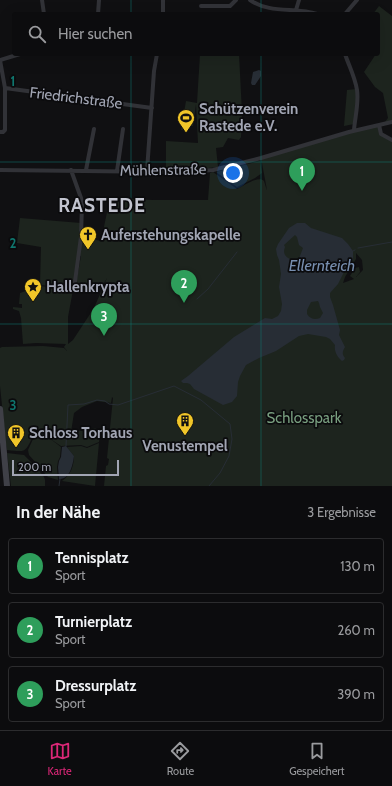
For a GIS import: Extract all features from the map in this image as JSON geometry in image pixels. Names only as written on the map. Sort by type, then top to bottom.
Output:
[{"type":"street","points":[[42,0],[44,12]]},
{"type":"street","points":[[98,12],[99,0]]},
{"type":"street","points":[[163,0],[163,12]]},
{"type":"street","points":[[201,6],[230,6],[236,0]]},
{"type":"street","points":[[250,0],[265,7],[306,12]]},
{"type":"street","points":[[296,10],[299,0]]},
{"type":"street","points":[[347,12],[357,0]]},
{"type":"street","points":[[0,132],[5,130],[5,88],[0,60],[13,56]]},
{"type":"street","points":[[147,171],[154,71],[157,56]]},
{"type":"street","points":[[346,56],[356,83],[357,90],[354,130]]},
{"type":"street","name":"Friedrichstraße","points":[[5,88],[152,108]]},
{"type":"street","name":"Mühlenstraße","points":[[0,170],[184,172],[213,170],[261,158],[354,130],[392,122]]},
{"type":"street","points":[[379,125],[381,134],[392,140]]},
{"type":"street","points":[[86,170],[94,129]]},
{"type":"street","points":[[117,171],[123,129]]},
{"type":"street","points":[[70,170],[82,204],[74,289]]},
{"type":"street","points":[[0,408],[2,451],[7,486]]},
{"type":"green space","points":[[379,6],[392,16],[392,121],[385,122],[388,118],[383,93],[375,87],[364,72],[375,56],[380,56],[380,12],[374,12]]},
{"type":"green space","points":[[200,56],[239,56],[242,113],[241,137],[239,140],[228,138],[223,147],[216,148],[218,167],[199,169],[166,169],[166,141],[198,143],[196,104],[193,126],[187,125],[186,130],[181,130],[186,101],[197,103]]},
{"type":"green space","points":[[357,89],[354,124],[344,126],[347,90]]},
{"type":"green space","name":"Schlosspark","points":[[378,125],[380,134],[392,140],[392,486],[104,486],[106,466],[108,465],[109,459],[107,458],[112,397],[111,403],[97,401],[82,407],[74,413],[71,432],[95,428],[100,434],[99,442],[87,447],[81,445],[61,446],[49,438],[61,447],[57,467],[58,480],[48,477],[29,455],[28,450],[34,437],[47,432],[49,437],[47,431],[33,436],[28,446],[24,450],[7,450],[0,386],[0,348],[43,346],[64,348],[67,351],[64,347],[66,344],[23,344],[19,311],[13,309],[13,307],[22,308],[22,304],[19,304],[20,293],[40,286],[73,290],[68,317],[68,344],[73,340],[94,308],[107,278],[98,293],[75,289],[81,256],[78,255],[73,288],[40,285],[41,247],[17,243],[20,218],[81,223],[81,237],[101,241],[110,198],[208,200],[210,173],[213,172],[237,189],[251,182],[262,179],[267,190],[261,158]],"holes":[[[356,253],[362,260],[363,270],[356,277],[360,272],[359,267],[355,268],[350,276],[354,279],[343,283],[356,259]]]},
{"type":"green space","points":[[260,161],[262,173],[237,187],[216,172]]},
{"type":"green space","points":[[99,443],[95,486],[62,481],[70,473],[73,463],[74,456],[67,447],[81,446],[87,448]]},
{"type":"green space","points":[[7,453],[24,455],[44,477],[45,486],[11,486]]},
{"type":"water","points":[[259,70],[261,71],[261,76],[255,85],[252,85],[253,72]]},
{"type":"water","name":"Ellernteich","points":[[297,223],[305,223],[311,228],[342,238],[353,251],[353,259],[346,268],[338,284],[330,293],[340,330],[339,335],[345,347],[343,350],[343,355],[345,358],[342,361],[337,356],[335,352],[335,345],[326,337],[308,334],[299,336],[276,351],[246,365],[238,382],[237,396],[232,402],[223,405],[194,389],[190,384],[183,383],[181,381],[234,337],[265,318],[272,319],[278,316],[281,311],[282,304],[279,287],[281,274],[276,249],[289,228]],"holes":[[[295,235],[299,245],[303,248],[298,261],[295,264],[285,255],[284,252],[284,245]],[[318,301],[323,313],[320,318],[313,319],[307,314],[307,310],[311,302]]]},
{"type":"water","points":[[66,446],[74,456],[73,463],[66,477],[59,479],[59,461],[62,447]]},
{"type":"waterway","points":[[358,248],[392,242]]},
{"type":"waterway","points":[[197,299],[208,289],[237,252]]},
{"type":"waterway","points":[[66,446],[68,405],[84,404],[97,400],[118,405],[174,386],[201,400],[230,424],[232,439],[229,456],[220,473],[209,486]]},
{"type":"waterway","points":[[59,486],[60,479]]},
{"type":"place","name":"Schützenverein Rastede e.V.","points":[[186,133]]},
{"type":"place","name":"Tennisplatz","points":[[302,191]]},
{"type":"place","name":"Auferstehungskapelle","points":[[88,250]]},
{"type":"place","name":"Hallenkrypta","points":[[33,302]]},
{"type":"place","name":"Turnierplatz","points":[[184,303]]},
{"type":"place","name":"Dressurplatz","points":[[104,336]]},
{"type":"place","name":"Venustempel","points":[[185,436]]},
{"type":"place","name":"Schloss Torhaus","points":[[16,448]]},
{"type":"district","name":"RASTEDE","points":[[102,205]]}]
